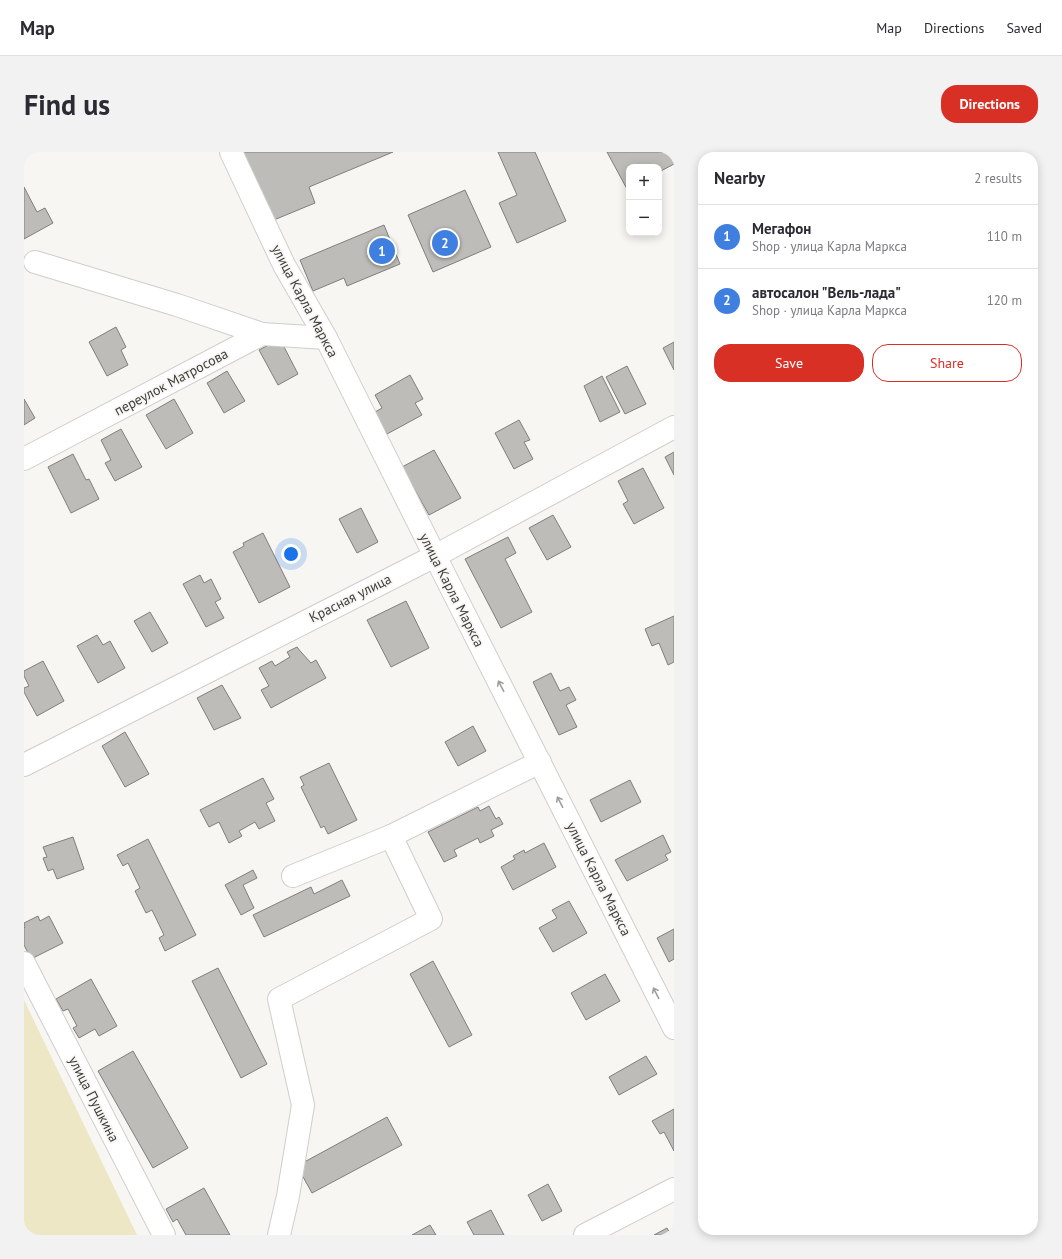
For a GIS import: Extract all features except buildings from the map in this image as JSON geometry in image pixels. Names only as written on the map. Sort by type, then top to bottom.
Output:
[{"type":"street","name":"улица Карла Маркса","points":[[231,152],[284,265],[326,338],[674,1028]]},
{"type":"street","points":[[35,262],[177,305],[262,334],[326,338]]},
{"type":"street","name":"переулок Матросова","points":[[24,459],[262,334]]},
{"type":"street","name":"Красная улица","points":[[24,765],[435,556],[674,427]]},
{"type":"street","points":[[293,876],[391,836],[540,762]]},
{"type":"street","points":[[279,1235],[288,1196],[303,1105],[279,999],[431,919],[391,836]]},
{"type":"street","name":"улица Пушкина","points":[[24,963],[164,1235]]},
{"type":"street","points":[[585,1235],[674,1189]]},
{"type":"shaded area","points":[[24,1000],[137,1235],[24,1235]]},
{"type":"place","name":"автосалон \"Вель-лада\"","points":[[445,243]]},
{"type":"place","name":"Мегафон","points":[[382,251]]}]
